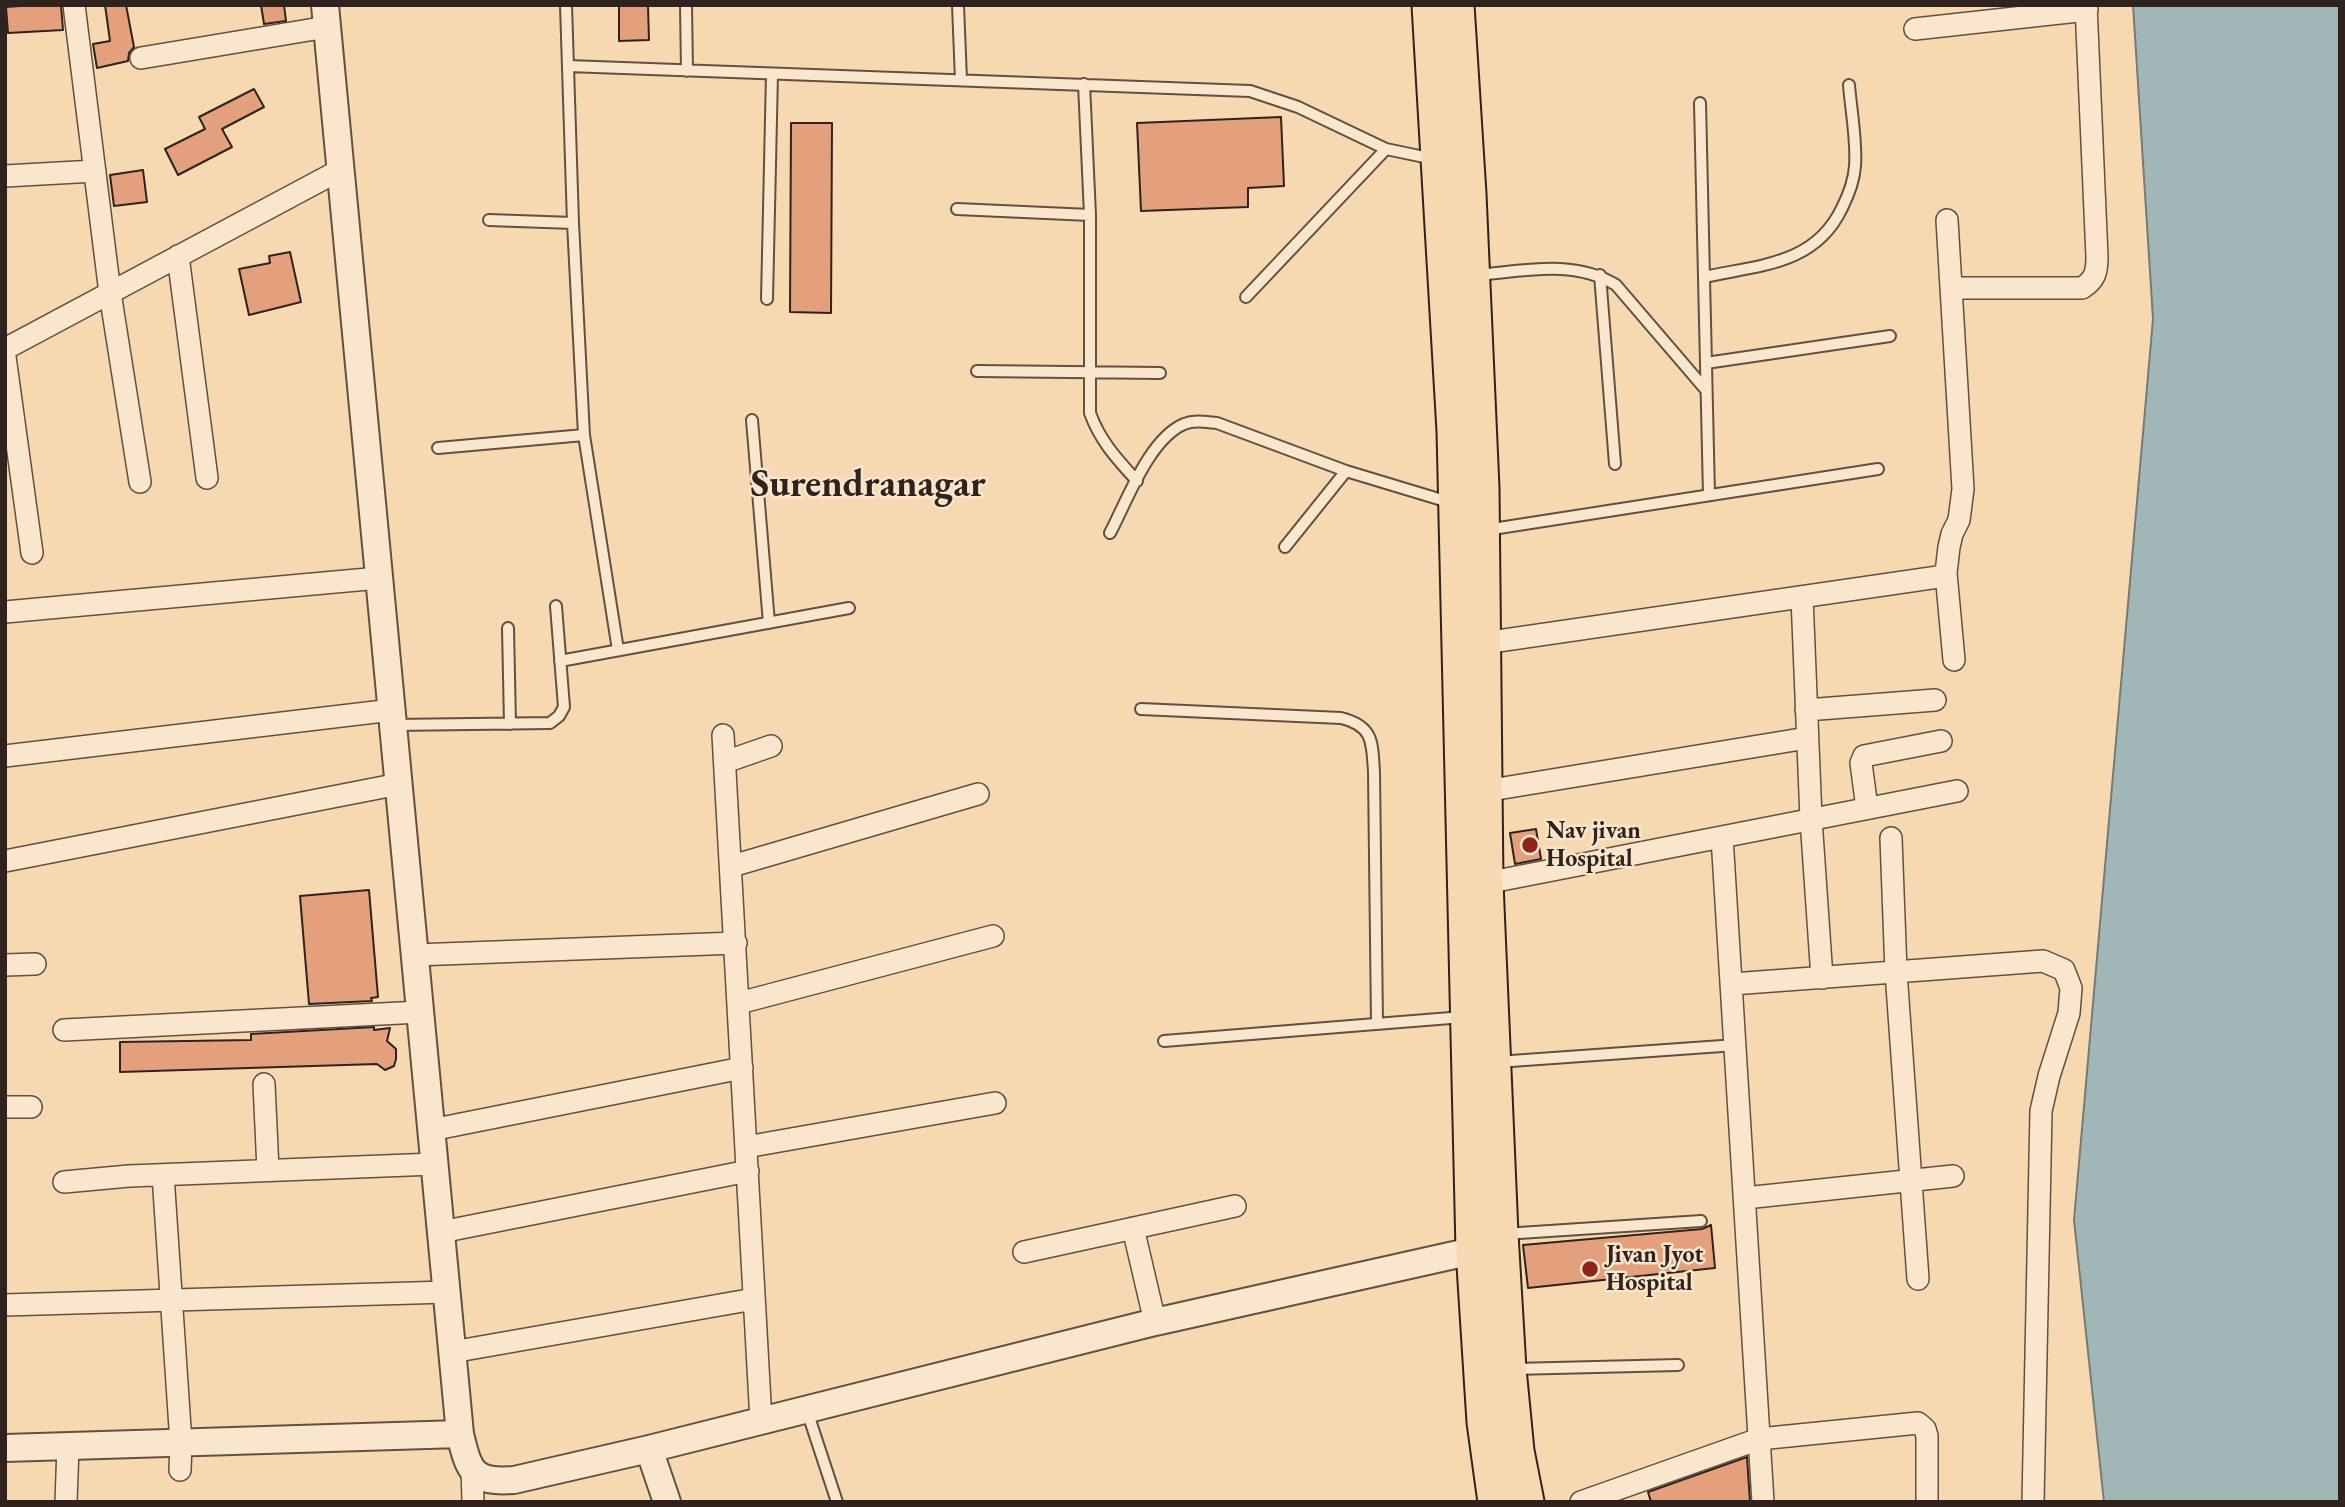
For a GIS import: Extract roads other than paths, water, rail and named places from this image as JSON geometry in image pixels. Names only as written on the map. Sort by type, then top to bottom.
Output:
[{"type":"highway","points":[[1429,5],[1454,431],[1464,521],[1484,643],[1486,883],[1494,1062],[1492,1243],[1484,1422],[1495,1502]]},
{"type":"highway","points":[[1457,5],[1473,276],[1464,521],[1466,1017],[1517,1451],[1527,1502]]},
{"type":"street","points":[[74,5],[110,293],[140,482]]},
{"type":"street","points":[[1915,29],[2086,8],[2097,257],[2097,271],[2092,282],[2082,288],[1951,288]]},
{"type":"street","points":[[141,58],[326,16],[460,1434],[467,1463],[480,1478],[514,1480],[649,1449],[1155,1322],[1492,1243]]},
{"type":"street","points":[[5,349],[341,170]]},
{"type":"street","points":[[5,176],[95,171]]},
{"type":"street","points":[[1947,220],[1963,489],[1959,520],[1949,547],[1947,573],[1954,660]]},
{"type":"street","points":[[178,256],[207,478]]},
{"type":"street","points":[[5,357],[15,505],[32,553]]},
{"type":"street","points":[[1484,643],[1938,577],[1947,573]]},
{"type":"street","points":[[5,612],[379,578]]},
{"type":"street","points":[[1802,597],[1811,819],[1822,978]]},
{"type":"street","points":[[1806,710],[1935,701]]},
{"type":"street","points":[[5,757],[393,718]]},
{"type":"street","points":[[723,735],[761,1421]]},
{"type":"street","points":[[1485,791],[1807,738]]},
{"type":"street","points":[[1867,808],[1861,763],[1864,756],[1941,741]]},
{"type":"street","points":[[725,762],[771,746]]},
{"type":"street","points":[[5,861],[399,784]]},
{"type":"street","points":[[1486,883],[1957,791]]},
{"type":"street","points":[[732,866],[978,794]]},
{"type":"street","points":[[1722,836],[1763,1502]]},
{"type":"street","points":[[1891,838],[1896,972],[1918,1279]]},
{"type":"street","points":[[739,1003],[993,936]]},
{"type":"street","points":[[415,955],[736,943]]},
{"type":"street","points":[[1732,984],[2043,961],[2064,970],[2071,988],[2069,1013],[2041,1111],[2034,1502]]},
{"type":"street","points":[[5,965],[35,964]]},
{"type":"street","points":[[64,1030],[420,1012]]},
{"type":"street","points":[[431,1130],[743,1068]]},
{"type":"street","points":[[264,1084],[268,1170]]},
{"type":"street","points":[[747,1147],[995,1103]]},
{"type":"street","points":[[5,1107],[31,1107]]},
{"type":"street","points":[[64,1182],[163,1175],[434,1164]]},
{"type":"street","points":[[441,1232],[748,1171]]},
{"type":"street","points":[[163,1175],[181,1443],[180,1470]]},
{"type":"street","points":[[1745,1198],[1953,1176]]},
{"type":"street","points":[[1024,1252],[1235,1206]]},
{"type":"street","points":[[1133,1228],[1155,1322]]},
{"type":"street","points":[[5,1305],[447,1292]]},
{"type":"street","points":[[453,1352],[754,1299]]},
{"type":"street","points":[[1581,1502],[1759,1439],[1918,1423],[1925,1429],[1927,1436],[1927,1502]]},
{"type":"street","points":[[5,1448],[460,1434]]},
{"type":"street","points":[[66,1502],[68,1447]]},
{"type":"street","points":[[649,1449],[667,1502]]},
{"type":"street","points":[[472,1468],[473,1502]]},
{"type":"lane","points":[[566,5],[573,223],[584,435],[618,650]]},
{"type":"lane","points":[[686,5],[687,71]]},
{"type":"lane","points":[[958,5],[961,80]]},
{"type":"lane","points":[[568,66],[1250,91],[1298,107],[1387,149],[1437,160]]},
{"type":"lane","points":[[767,299],[772,74]]},
{"type":"lane","points":[[1084,84],[1090,215],[1090,414],[1097,433],[1137,481]]},
{"type":"lane","points":[[1704,277],[1787,259],[1812,248],[1824,235],[1839,215],[1851,188],[1855,166],[1849,85]]},
{"type":"lane","points":[[1700,103],[1709,495]]},
{"type":"lane","points":[[1246,297],[1387,149]]},
{"type":"lane","points":[[957,209],[1090,215]]},
{"type":"lane","points":[[489,220],[573,223]]},
{"type":"lane","points":[[1473,276],[1539,269],[1574,269],[1600,275],[1616,285],[1706,390]]},
{"type":"lane","points":[[1600,275],[1615,464]]},
{"type":"lane","points":[[1706,363],[1891,336]]},
{"type":"lane","points":[[977,371],[1160,373]]},
{"type":"lane","points":[[752,420],[769,622]]},
{"type":"lane","points":[[1110,533],[1153,452],[1166,436],[1183,424],[1199,421],[1217,423],[1346,471],[1464,521],[1709,495],[1878,469]]},
{"type":"lane","points":[[438,448],[584,435]]},
{"type":"lane","points":[[1285,547],[1346,471]]},
{"type":"lane","points":[[393,718],[510,724],[550,723],[559,716],[564,706],[556,607]]},
{"type":"lane","points":[[560,661],[849,608]]},
{"type":"lane","points":[[508,628],[510,724]]},
{"type":"lane","points":[[1141,709],[1341,718],[1356,722],[1366,730],[1372,744],[1374,772],[1377,1024]]},
{"type":"lane","points":[[1164,1041],[1466,1017]]},
{"type":"lane","points":[[1494,1062],[1735,1045]]},
{"type":"lane","points":[[1492,1243],[1701,1221]]},
{"type":"lane","points":[[1508,1369],[1678,1366]]},
{"type":"lane","points":[[807,1409],[837,1502]]},
{"type":"place","name":"Nav jivan Hospital","points":[[1530,845]]},
{"type":"place","name":"Jivan Jyot Hospital","points":[[1590,1269]]},
{"type":"district","name":"Surendranagar","points":[[868,486]]}]
